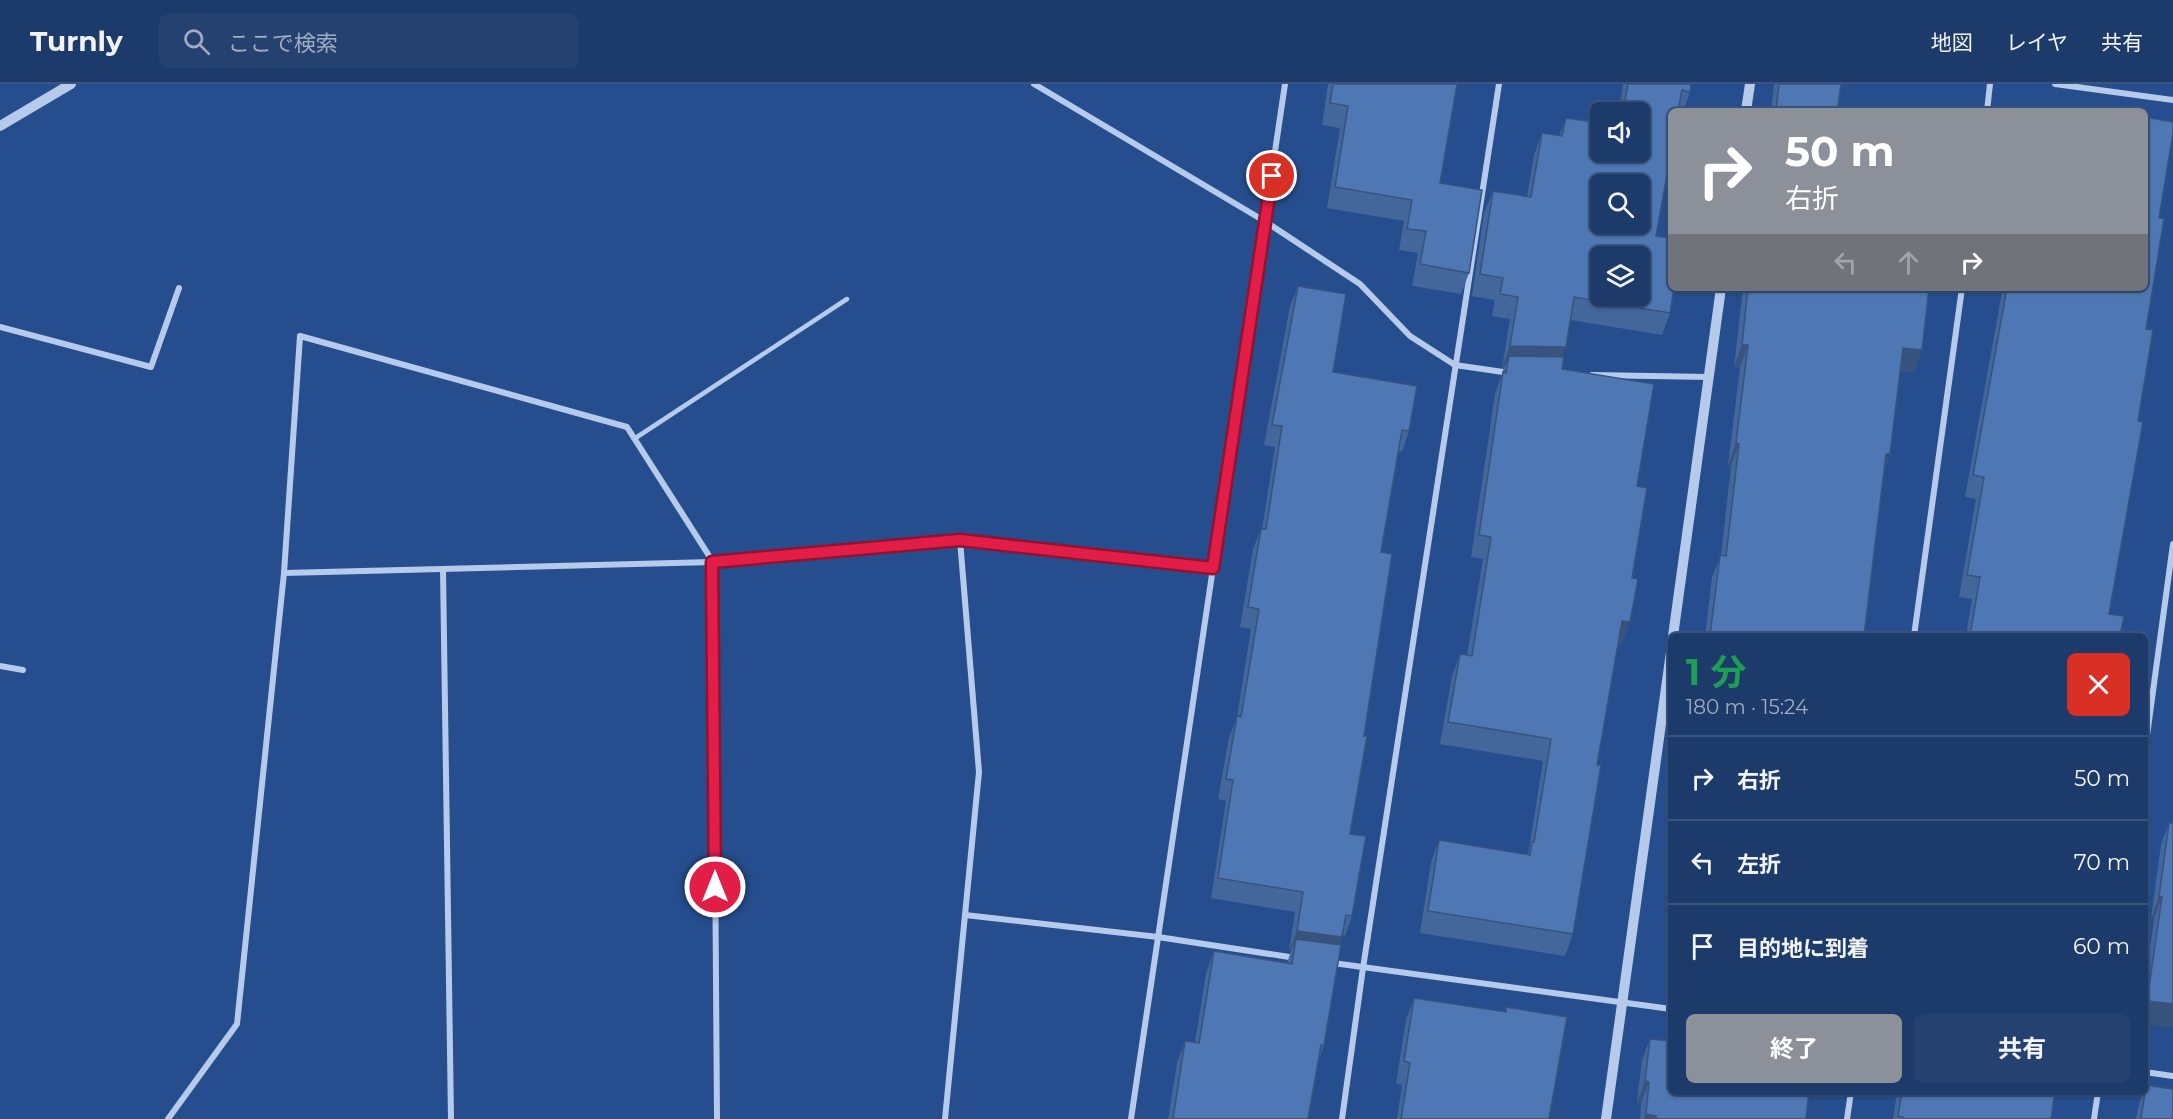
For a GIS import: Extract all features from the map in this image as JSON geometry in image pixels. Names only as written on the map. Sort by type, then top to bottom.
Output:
[{"type":"street","points":[[0,126],[71,84]]},
{"type":"street","points":[[1034,84],[1266,222],[1360,284],[1410,336],[1455,364],[1514,374]]},
{"type":"street","points":[[1131,1119],[1285,84]]},
{"type":"street","points":[[1342,1119],[1363,968],[1499,84]]},
{"type":"street","points":[[1746,108],[1750,84]]},
{"type":"street","points":[[1987,108],[1990,84]]},
{"type":"street","points":[[2055,84],[2173,100]]},
{"type":"street","points":[[0,327],[151,367],[179,288]]},
{"type":"street","points":[[1673,633],[1721,291]]},
{"type":"street","points":[[1914,633],[1962,291]]},
{"type":"street","points":[[168,1119],[237,1024],[284,573],[300,336],[627,427],[712,562],[717,1119]]},
{"type":"street","points":[[1582,375],[1709,377]]},
{"type":"street","points":[[284,573],[712,562],[960,540],[1213,568]]},
{"type":"street","points":[[945,1119],[979,772],[960,540]]},
{"type":"street","points":[[2148,728],[2173,544]]},
{"type":"street","points":[[443,569],[451,1119]]},
{"type":"street","points":[[0,666],[23,670]]},
{"type":"street","points":[[1606,1119],[1668,673]]},
{"type":"street","points":[[965,915],[1158,937],[1306,959]]},
{"type":"street","points":[[1329,963],[1668,1009]]},
{"type":"street","points":[[2148,1072],[2173,1076]]},
{"type":"street","points":[[1847,1119],[1851,1095]]},
{"type":"street","points":[[2094,1119],[2098,1095]]},
{"type":"lane","points":[[634,439],[847,299]]},
{"type":"building","points":[[1333,84],[1457,84],[1440,183],[1482,190],[1469,273],[1420,264],[1426,231],[1407,229],[1412,200],[1335,187],[1348,106],[1330,103]]},
{"type":"building","points":[[1628,84],[1691,84],[1690,92],[1682,90],[1679,108],[1668,108],[1668,169],[1656,236],[1668,238],[1668,291],[1674,291],[1670,313],[1628,306],[1650,306],[1650,246],[1590,246],[1590,300],[1574,297],[1566,347],[1510,346],[1518,297],[1500,294],[1503,278],[1480,274],[1493,191],[1531,197],[1542,133],[1562,136],[1566,118],[1590,122],[1590,162],[1650,162],[1650,102],[1625,102]]},
{"type":"building","points":[[1779,84],[1841,84],[1838,107],[1848,108],[1776,108]]},
{"type":"building","points":[[2148,118],[2173,122],[2159,218],[2164,219],[2146,329],[2153,330],[2138,421],[2143,422],[2109,614],[2124,616],[2121,633],[1971,633],[1980,577],[1967,575],[1984,477],[1973,475],[2006,291],[2148,291]]},
{"type":"building","points":[[1298,286],[1346,294],[1333,372],[1417,386],[1409,431],[1402,430],[1381,552],[1392,554],[1364,736],[1367,736],[1350,834],[1366,836],[1352,916],[1346,915],[1342,937],[1297,931],[1303,892],[1218,878],[1233,780],[1226,779],[1237,716],[1241,717],[1259,609],[1248,607],[1261,529],[1266,529],[1282,426],[1272,425]]},
{"type":"building","points":[[1748,291],[1929,291],[1922,350],[1903,348],[1890,454],[1886,454],[1864,633],[1710,633],[1720,555],[1726,556],[1739,444],[1736,443],[1748,345],[1742,345]]},
{"type":"building","points":[[1509,356],[1564,357],[1562,369],[1654,384],[1637,486],[1647,488],[1632,578],[1638,579],[1630,622],[1622,621],[1597,765],[1601,765],[1573,934],[1428,911],[1439,840],[1530,855],[1551,739],[1448,722],[1460,654],[1472,656],[1491,537],[1479,535],[1503,372],[1506,373]]},
{"type":"building","points":[[2169,823],[2173,823],[2173,1004],[2148,1001],[2162,897],[2159,897]]},
{"type":"building","points":[[1296,939],[1341,945],[1324,1045],[1321,1045],[1308,1119],[1173,1119],[1185,1041],[1199,1043],[1214,951],[1292,964]]},
{"type":"building","points":[[1414,998],[1506,1012],[1506,1007],[1567,1017],[1549,1119],[1401,1119],[1410,1063],[1404,1061]]},
{"type":"building","points":[[1650,1039],[1668,1041],[1668,1095],[1809,1095],[1806,1119],[1656,1119],[1656,1116],[1646,1114],[1649,1082],[1645,1081]]},
{"type":"building","points":[[2148,1085],[2173,1089],[2173,1119],[2141,1119],[2145,1095],[2148,1095]]},
{"type":"building","points":[[1902,1095],[2055,1095],[2051,1119],[1903,1119],[1898,1116]]},
{"type":"route","points":[[715,887],[712,562],[960,540],[1213,568],[1272,176]]}]
